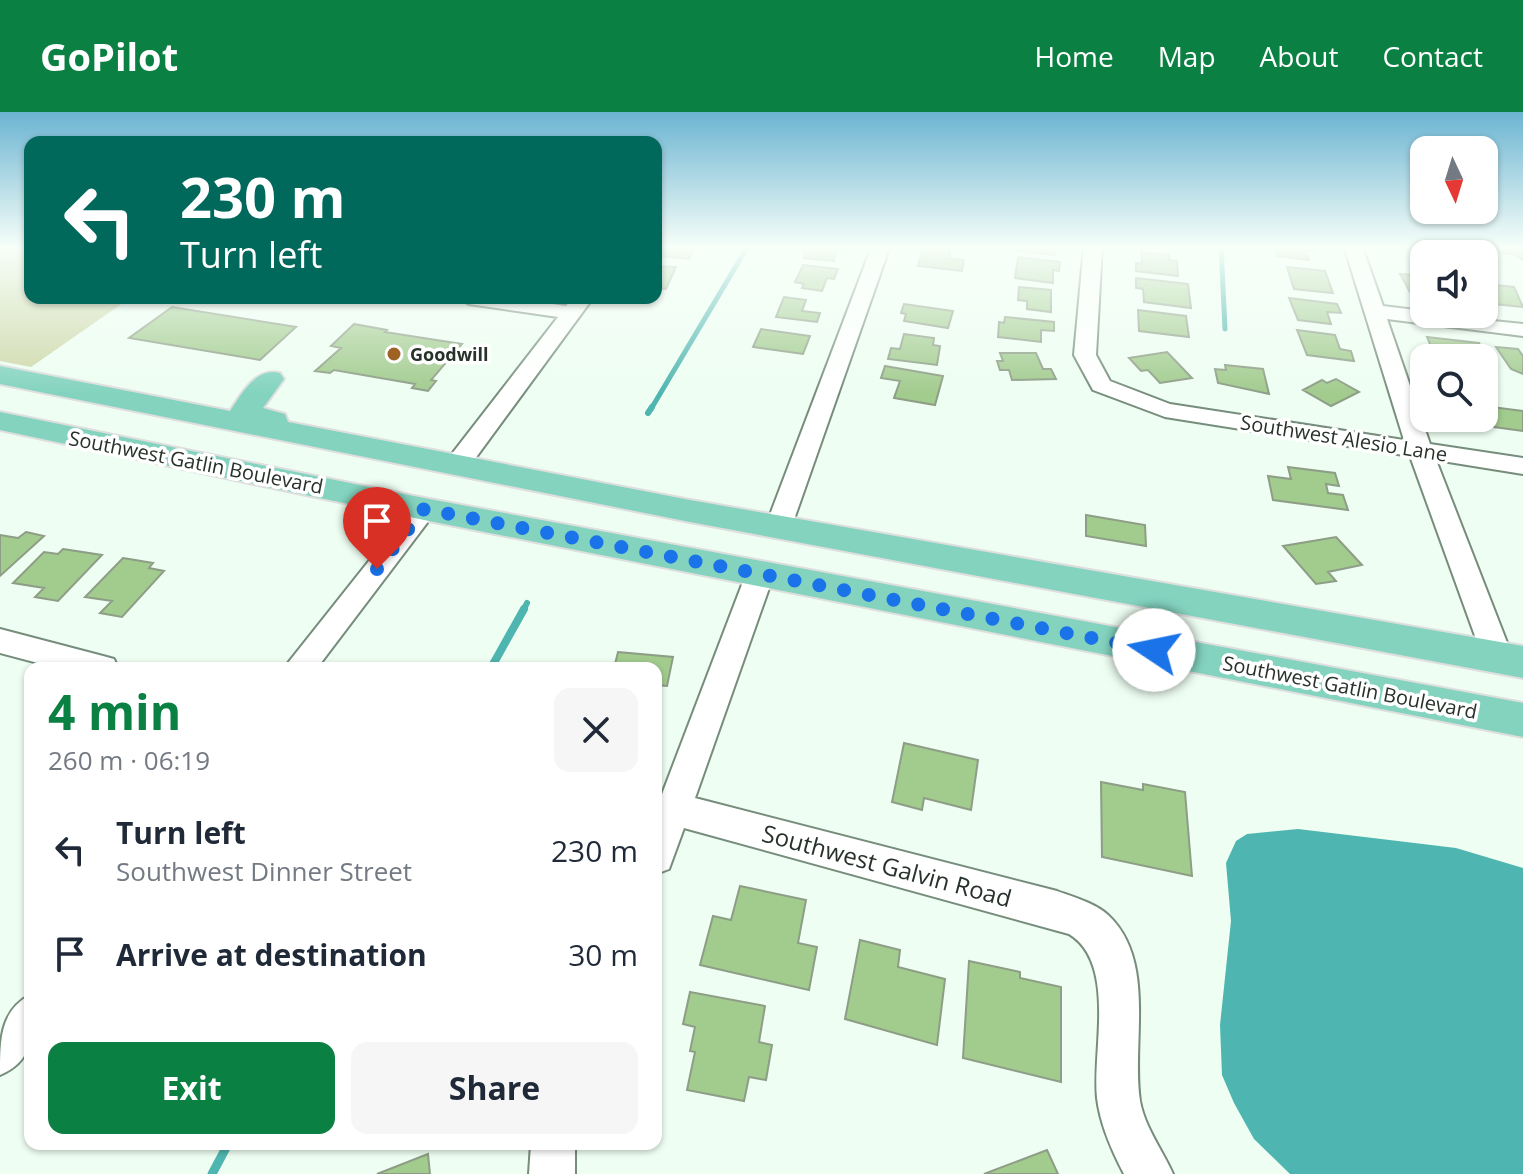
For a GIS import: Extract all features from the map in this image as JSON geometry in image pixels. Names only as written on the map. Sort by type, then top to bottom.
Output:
[{"type":"main road","points":[[0,375],[778,528],[1510,660]]},
{"type":"main road","points":[[203,415],[228,408],[254,386],[270,379],[245,415],[365,439],[400,454]]},
{"type":"main road","name":"Southwest Gatlin Boulevard","points":[[0,421],[424,509],[1523,720]]},
{"type":"main road","points":[[224,468],[265,466],[395,490],[437,479],[457,465]]},
{"type":"main road","points":[[424,509],[452,491],[476,487],[615,514],[690,511]]},
{"type":"street","points":[[778,528],[863,296]]},
{"type":"street","name":"Southwest Alesio Lane","points":[[1089,296],[1085,355],[1101,385],[1165,410],[1523,466]]},
{"type":"street","points":[[1371,296],[1420,450],[1510,660]]},
{"type":"street","points":[[551,304],[578,306]]},
{"type":"street","points":[[457,465],[578,306]]},
{"type":"street","points":[[1377,311],[1523,330]]},
{"type":"street","points":[[304,662],[424,509]]},
{"type":"street","points":[[662,841],[760,574]]},
{"type":"street","points":[[0,641],[80,662]]},
{"type":"street","name":"Southwest Galvin Road","points":[[674,809],[1057,910],[1096,930],[1111,959],[1116,981],[1118,1097],[1127,1128],[1150,1174]]},
{"type":"street","points":[[0,1054],[24,1023]]},
{"type":"street","points":[[552,1174],[553,1150]]},
{"type":"green space","points":[[0,296],[24,296],[24,304],[121,304],[31,367],[0,361]]},
{"type":"water","points":[[1298,829],[1456,848],[1523,868],[1523,1174],[1290,1174],[1254,1139],[1222,1075],[1220,1025],[1231,921],[1226,863],[1236,841],[1247,834]]},
{"type":"building","points":[[1018,296],[1051,296],[1051,312],[1027,309],[1027,301],[1018,300]]},
{"type":"building","points":[[1144,296],[1189,296],[1191,308],[1144,302]]},
{"type":"building","points":[[1498,296],[1518,296],[1523,307],[1498,304]]},
{"type":"building","points":[[784,297],[806,300],[802,311],[820,313],[817,322],[776,317]]},
{"type":"building","points":[[1289,298],[1337,304],[1341,313],[1327,312],[1331,324],[1298,320]]},
{"type":"building","points":[[904,304],[953,311],[948,328],[904,321],[906,314],[901,313]]},
{"type":"building","points":[[172,307],[296,327],[260,360],[129,338]]},
{"type":"building","points":[[1138,310],[1186,316],[1189,337],[1139,331]]},
{"type":"building","points":[[1005,317],[1054,322],[1054,331],[1041,330],[1041,342],[998,337],[999,322],[1004,323]]},
{"type":"building","name":"Goodwill","points":[[354,324],[462,344],[431,380],[436,381],[428,391],[412,388],[415,384],[334,370],[330,373],[315,371],[341,348],[331,346]]},
{"type":"building","points":[[761,329],[810,336],[803,354],[753,347]]},
{"type":"building","points":[[1297,330],[1335,335],[1340,349],[1351,351],[1354,361],[1307,355]]},
{"type":"building","points":[[904,334],[934,338],[933,345],[940,346],[937,365],[888,359],[891,348],[900,349]]},
{"type":"building","points":[[1427,337],[1479,344],[1430,344]]},
{"type":"building","points":[[1498,347],[1518,349],[1523,356],[1523,374],[1511,369]]},
{"type":"building","points":[[1167,352],[1192,378],[1160,383],[1148,370],[1141,371],[1129,358]]},
{"type":"building","points":[[1000,353],[1036,353],[1043,369],[1051,369],[1056,379],[1012,380],[1009,370],[1000,370],[997,361],[1003,361]]},
{"type":"building","points":[[1225,365],[1263,369],[1269,394],[1218,383],[1215,369],[1226,370]]},
{"type":"building","points":[[885,366],[943,376],[935,405],[894,398],[900,381],[881,378]]},
{"type":"building","points":[[1336,379],[1359,392],[1331,406],[1303,390],[1322,380],[1327,383]]},
{"type":"building","points":[[1498,408],[1523,411],[1523,431],[1498,428]]},
{"type":"building","points":[[1288,467],[1335,473],[1339,486],[1326,484],[1328,493],[1343,495],[1348,510],[1273,500],[1268,476],[1291,479]]},
{"type":"building","points":[[1086,515],[1145,525],[1146,546],[1086,536]]},
{"type":"building","points":[[26,532],[44,536],[0,576],[0,535],[18,538]]},
{"type":"building","points":[[1336,537],[1362,565],[1328,572],[1336,581],[1316,584],[1283,546]]},
{"type":"building","points":[[63,549],[102,555],[58,601],[35,597],[44,588],[13,583],[44,552],[58,554]]},
{"type":"building","points":[[123,558],[153,563],[149,568],[164,571],[122,617],[100,613],[112,601],[85,597]]},
{"type":"building","points":[[618,652],[673,657],[667,686],[662,686],[662,662],[616,662]]},
{"type":"building","points":[[904,743],[978,760],[971,810],[924,798],[922,810],[892,802]]},
{"type":"building","points":[[1101,782],[1143,790],[1143,784],[1185,792],[1192,876],[1102,857]]},
{"type":"building","points":[[740,886],[806,900],[798,943],[817,947],[809,990],[700,965],[713,916],[731,920]]},
{"type":"building","points":[[860,940],[900,950],[898,967],[945,979],[937,1045],[845,1019]]},
{"type":"building","points":[[969,961],[1020,972],[1020,978],[1061,987],[1061,1082],[963,1058]]},
{"type":"building","points":[[690,992],[765,1006],[759,1042],[772,1045],[766,1080],[749,1077],[744,1101],[687,1090],[695,1052],[690,1051],[695,1027],[683,1024]]},
{"type":"building","points":[[1047,1150],[1058,1174],[984,1174]]},
{"type":"building","points":[[428,1154],[430,1174],[377,1174]]},
{"type":"waterway","points":[[651,409],[719,296]]},
{"type":"waterway","points":[[1223,296],[1225,329]]},
{"type":"waterway","points":[[648,413],[652,407]]},
{"type":"waterway","points":[[524,609],[527,603]]},
{"type":"waterway","points":[[494,662],[524,609]]},
{"type":"waterway","points":[[212,1174],[225,1150]]},
{"type":"place","name":"Goodwill","points":[[394,354]]},
{"type":"route","points":[[377,569],[424,509],[1154,650]]}]
